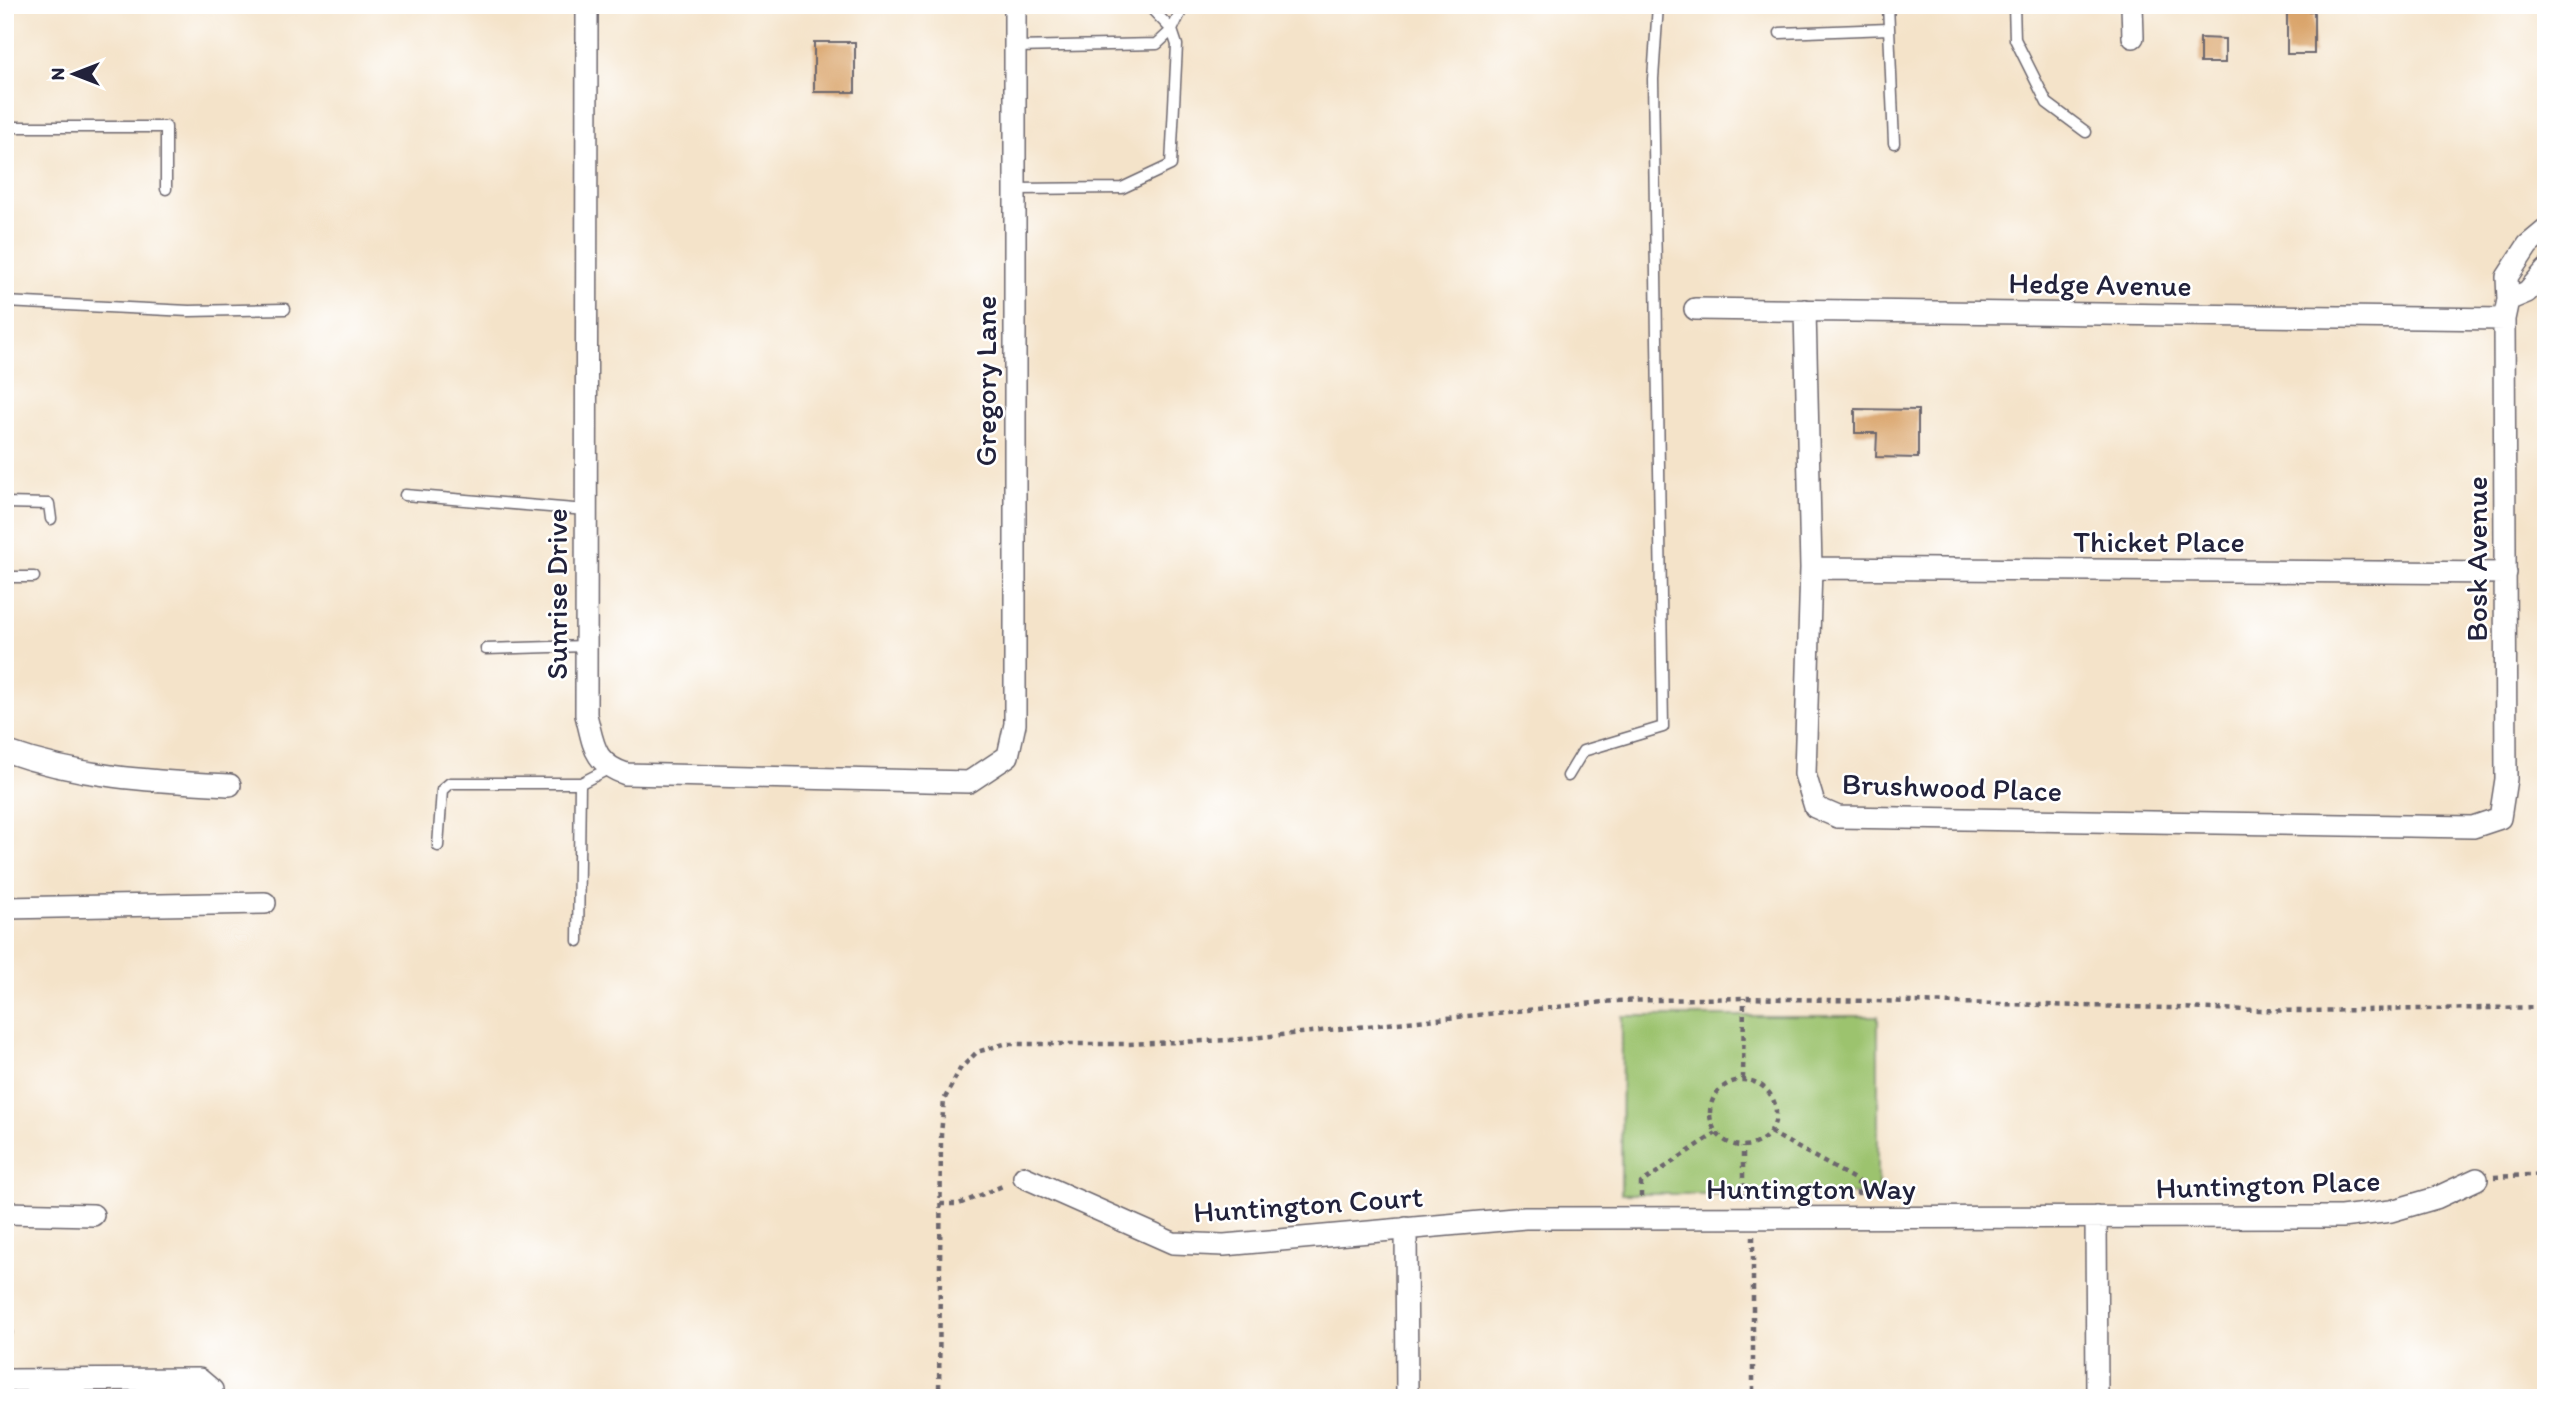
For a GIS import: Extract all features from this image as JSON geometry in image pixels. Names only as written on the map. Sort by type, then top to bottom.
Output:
[{"type":"street","name":"Sunrise Drive","points":[[587,5],[586,715],[596,754],[610,768]]},
{"type":"street","name":"Gregory Lane","points":[[610,768],[626,774],[969,782],[1008,756],[1015,724],[1015,5]]},
{"type":"street","points":[[2132,5],[2133,37]]},
{"type":"street","name":"Bosk Avenue","points":[[2500,818],[2506,779],[2507,277],[2528,245],[2546,230]]},
{"type":"street","points":[[2506,309],[2527,292],[2546,270]]},
{"type":"street","name":"Hedge Avenue","points":[[1695,309],[2506,309]]},
{"type":"street","name":"Brushwood Place","points":[[1805,310],[1811,568],[1805,774],[1815,807],[1838,817],[2473,827],[2500,818]]},
{"type":"street","name":"Thicket Place","points":[[1811,568],[2506,573]]},
{"type":"street","points":[[5,751],[43,764],[131,780],[230,785]]},
{"type":"street","points":[[5,908],[265,904]]},
{"type":"street","name":"Huntington Court","points":[[1024,1177],[1173,1243],[1224,1245],[1525,1218]]},
{"type":"street","name":"Huntington Place","points":[[2096,1217],[2342,1217],[2391,1211],[2436,1198],[2477,1179]]},
{"type":"street","points":[[5,1213],[93,1215]]},
{"type":"street","points":[[2096,1217],[2097,1398]]},
{"type":"street","name":"Huntington Way","points":[[1525,1218],[2096,1217]]},
{"type":"street","points":[[1406,1228],[1407,1398]]},
{"type":"street","points":[[5,1380],[199,1379],[212,1391],[212,1398]]},
{"type":"lane","points":[[1015,189],[1122,188],[1171,165],[1177,45],[1171,30],[1148,5]]},
{"type":"lane","points":[[1015,47],[1157,44],[1171,30],[1184,5]]},
{"type":"lane","points":[[1568,776],[1583,751],[1663,727],[1653,79],[1658,5]]},
{"type":"lane","points":[[1888,5],[1894,143]]},
{"type":"lane","points":[[2014,5],[2015,39],[2047,103],[2086,132]]},
{"type":"lane","points":[[1780,33],[1889,29]]},
{"type":"lane","points":[[5,127],[166,127],[166,189]]},
{"type":"lane","points":[[5,302],[189,311],[285,309]]},
{"type":"lane","points":[[405,495],[586,510]]},
{"type":"lane","points":[[5,503],[49,504],[51,519]]},
{"type":"lane","points":[[5,577],[34,577]]},
{"type":"lane","points":[[486,649],[586,646]]},
{"type":"lane","points":[[438,846],[442,790],[450,783],[580,783],[610,768]]},
{"type":"lane","points":[[578,941],[580,783]]},
{"type":"path","points":[[1743,1079],[1744,998]]},
{"type":"path","points":[[939,1398],[940,1204],[944,1100],[960,1069],[977,1052],[1004,1044],[1126,1044],[1231,1040],[1615,1001],[1744,998],[2300,1011],[2546,1007]]},
{"type":"path","points":[[2537,1007],[2546,1018]]},
{"type":"path","points":[[1743,1079],[1756,1082],[1767,1089],[1774,1100],[1776,1113],[1770,1132],[1756,1144],[1743,1147],[1730,1145],[1712,1126],[1709,1113],[1711,1100],[1719,1089],[1730,1082],[1743,1079]]},
{"type":"path","points":[[1770,1132],[1858,1181],[1858,1217]]},
{"type":"path","points":[[1641,1218],[1641,1183],[1716,1133]]},
{"type":"path","points":[[1743,1147],[1743,1217],[1754,1238],[1753,1398]]},
{"type":"path","points":[[2477,1179],[2546,1174]]},
{"type":"path","points":[[940,1204],[959,1204],[1024,1177]]},
{"type":"green space","points":[[1622,1016],[1878,1016],[1878,1194],[1621,1194]]},
{"type":"building","points":[[2287,11],[2314,11],[2314,54],[2287,54]]},
{"type":"building","points":[[2200,38],[2225,39],[2225,63],[2200,63]]},
{"type":"building","points":[[814,42],[855,42],[855,92],[814,92]]},
{"type":"building","points":[[1855,409],[1918,410],[1918,458],[1876,457],[1877,433],[1855,433]]}]
